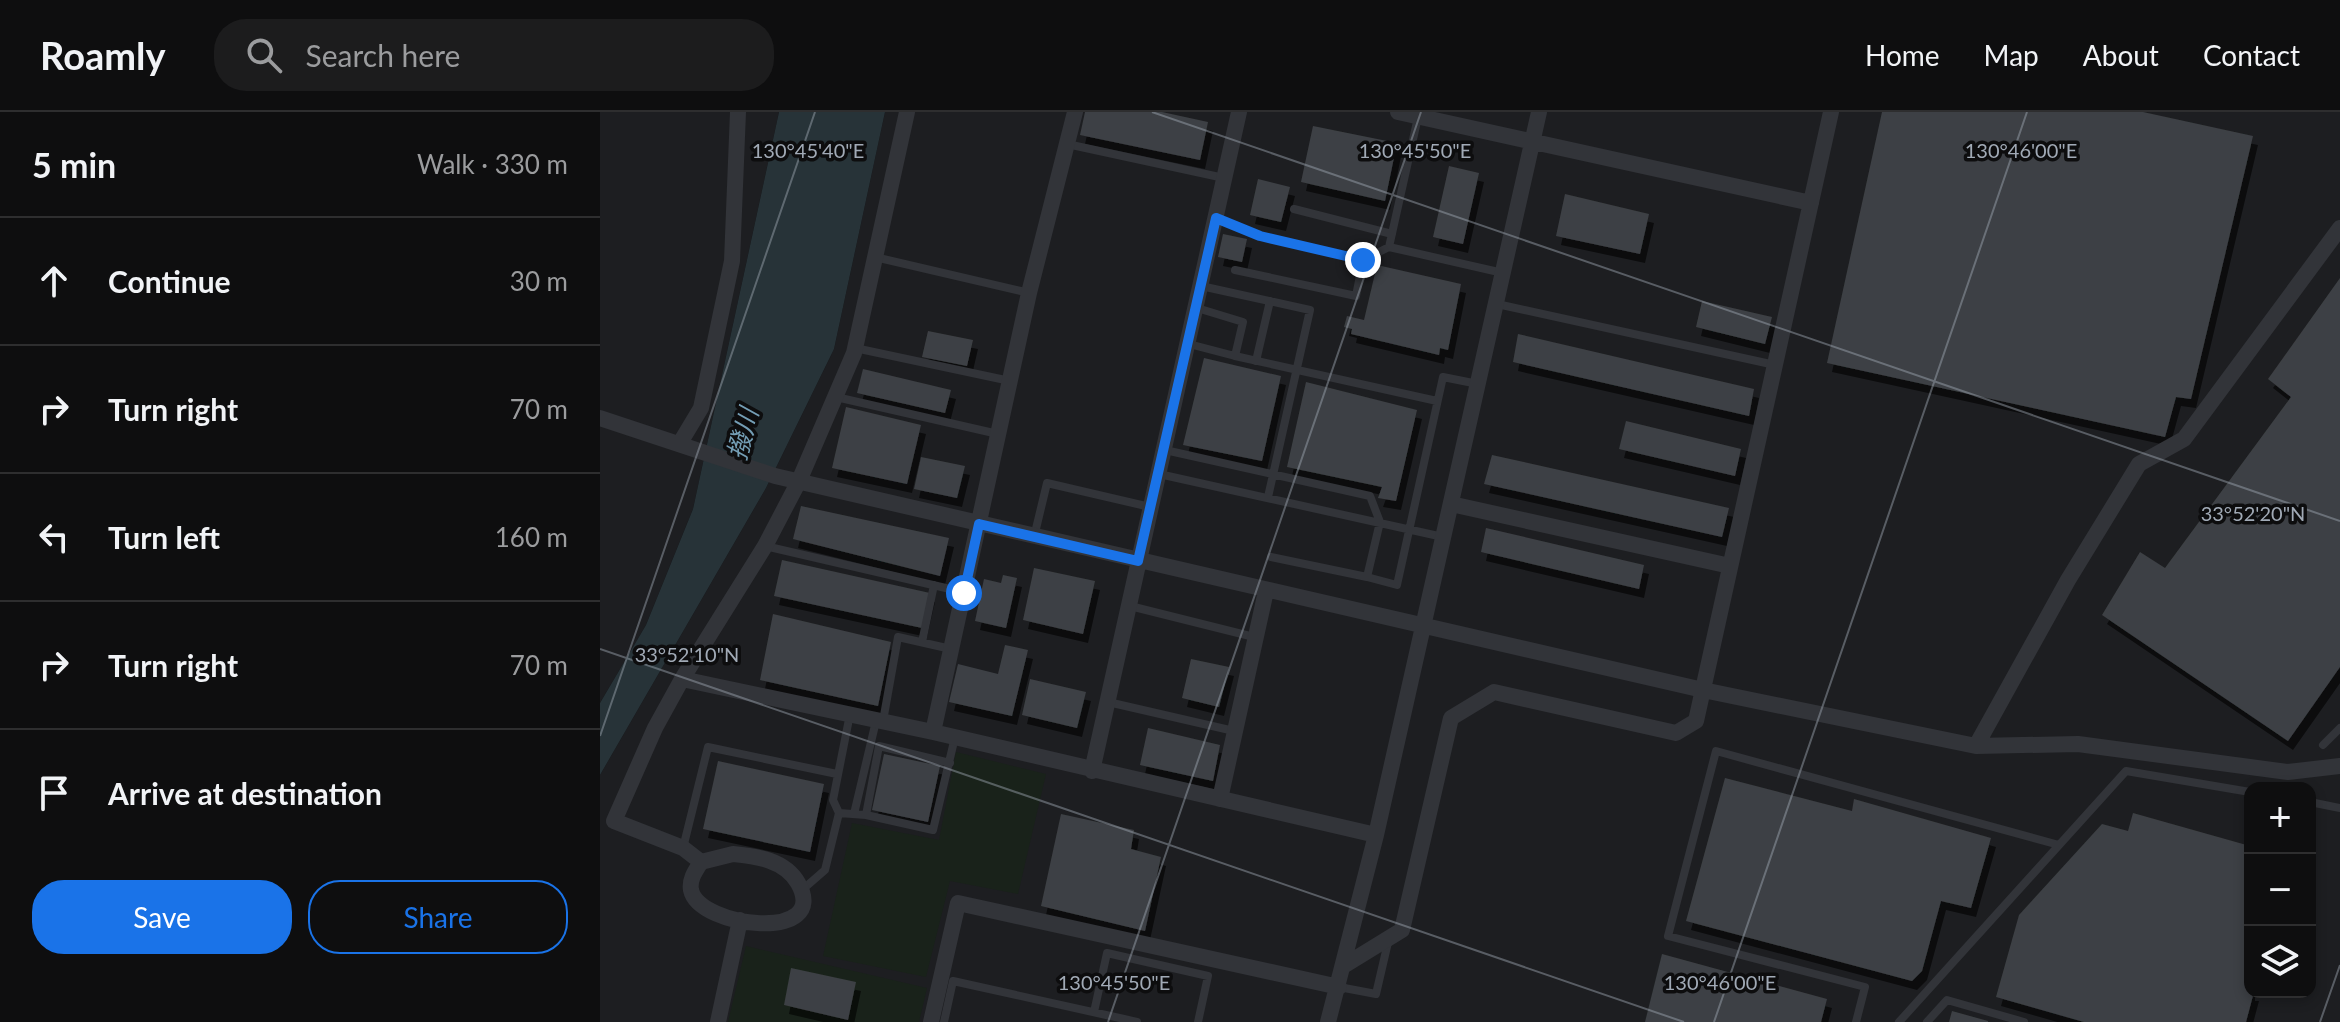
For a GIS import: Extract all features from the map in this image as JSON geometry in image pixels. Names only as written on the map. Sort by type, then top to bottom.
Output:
[{"type":"street","points":[[680,443],[701,408],[732,261],[738,112]]},
{"type":"street","points":[[701,862],[683,848],[614,821],[655,728],[765,546],[799,481],[835,397],[855,348],[907,112]]},
{"type":"street","points":[[933,732],[1029,293],[1075,112]]},
{"type":"street","points":[[1092,771],[1239,112]]},
{"type":"street","points":[[1398,112],[1811,203]]},
{"type":"street","points":[[1328,1022],[1376,835],[1539,112]]},
{"type":"street","points":[[1345,965],[1402,930],[1451,718],[1494,692],[1676,733],[1696,721],[1831,112]]},
{"type":"street","points":[[1976,746],[2068,580],[2139,464],[2184,439],[2340,228]]},
{"type":"street","points":[[600,418],[775,476],[1703,690],[1976,746],[2078,744],[2288,772],[2340,766]]},
{"type":"street","points":[[1451,504],[1730,566]]},
{"type":"street","points":[[1220,799],[1266,591]]},
{"type":"street","points":[[682,679],[933,732],[1376,835]]},
{"type":"street","points":[[733,854],[778,863],[795,877],[802,890],[801,907],[790,921],[772,925],[715,914],[698,903],[691,890],[693,876],[701,862],[733,854]]},
{"type":"street","points":[[931,1022],[958,903],[1339,987]]},
{"type":"street","points":[[718,1022],[740,920]]},
{"type":"lane","points":[[1389,247],[1418,117]]},
{"type":"lane","points":[[1067,144],[1224,178]]},
{"type":"lane","points":[[1294,209],[1392,234]]},
{"type":"lane","points":[[1216,218],[1260,236],[1363,260],[1389,247],[1504,273]]},
{"type":"lane","points":[[875,257],[1029,293]]},
{"type":"lane","points":[[1235,270],[1356,296],[1363,260]]},
{"type":"lane","points":[[1201,286],[1310,310],[1268,497]]},
{"type":"lane","points":[[1256,361],[1270,301]]},
{"type":"lane","points":[[1497,304],[1775,365]]},
{"type":"lane","points":[[1197,308],[1243,322],[1235,356]]},
{"type":"lane","points":[[1189,344],[1437,401]]},
{"type":"lane","points":[[855,348],[1010,381]]},
{"type":"lane","points":[[1271,557],[1397,585],[1443,377],[1478,384]]},
{"type":"lane","points":[[835,397],[998,434]]},
{"type":"lane","points":[[1165,450],[1370,496],[1380,522],[1367,577]]},
{"type":"lane","points":[[1159,474],[1443,537]]},
{"type":"lane","points":[[1034,537],[1047,483],[1151,507]]},
{"type":"lane","points":[[765,546],[964,593]]},
{"type":"lane","points":[[922,642],[934,585]]},
{"type":"lane","points":[[1130,606],[1254,637]]},
{"type":"lane","points":[[854,814],[880,721],[898,637],[951,649]]},
{"type":"lane","points":[[1107,701],[1234,731]]},
{"type":"lane","points":[[802,890],[825,870],[839,813],[833,800],[851,714]]},
{"type":"lane","points":[[2323,745],[2340,728]]},
{"type":"lane","points":[[839,813],[866,815],[933,830],[955,737]]},
{"type":"lane","points":[[866,815],[879,746],[950,763]]},
{"type":"lane","points":[[683,848],[708,747],[837,774]]},
{"type":"lane","points":[[1856,1022],[1865,987],[1668,936],[1716,751],[2059,845]]},
{"type":"lane","points":[[1899,1022],[2126,771],[2244,791]]},
{"type":"lane","points":[[2316,803],[2340,808]]},
{"type":"lane","points":[[1339,987],[1376,994],[1390,938]]},
{"type":"lane","points":[[1094,1012],[1107,953],[1208,976],[1198,1022]]},
{"type":"lane","points":[[944,1022],[953,981],[1137,1022]]},
{"type":"lane","points":[[1927,1022],[1947,1000],[2024,1022]]},
{"type":"shaded area","points":[[600,112],[779,112],[693,509],[646,625],[600,703]]},
{"type":"shaded area","points":[[885,112],[2340,112],[2340,1022],[600,1022],[600,775],[766,488],[834,349]]},
{"type":"shaded area","points":[[956,752],[1046,774],[1018,894],[950,881],[926,977],[823,956],[852,823],[939,840]]},
{"type":"shaded area","points":[[746,946],[927,988],[919,1022],[728,1022]]},
{"type":"water","name":"撥川","points":[[779,112],[885,112],[834,349],[766,488],[600,775],[600,703],[646,625],[693,509]]},
{"type":"building","points":[[1085,112],[1162,112],[1208,122],[1200,160],[1080,135]]},
{"type":"building","points":[[1882,112],[2143,112],[2253,136],[2191,399],[2176,397],[2165,437],[1827,363]]},
{"type":"building","points":[[1313,126],[1397,143],[1385,201],[1301,182]]},
{"type":"building","points":[[1449,166],[1479,173],[1463,244],[1433,237]]},
{"type":"building","points":[[1258,179],[1290,187],[1281,222],[1250,215]]},
{"type":"building","points":[[1565,194],[1649,214],[1640,254],[1556,236]]},
{"type":"building","points":[[1223,234],[1247,239],[1242,262],[1218,257]]},
{"type":"building","points":[[1377,265],[1461,284],[1448,350],[1440,348],[1439,355],[1351,334],[1352,329],[1344,327],[1347,316],[1364,320]]},
{"type":"building","points":[[2340,278],[2340,667],[2288,741],[2102,615],[2140,552],[2165,568],[2291,397],[2268,379]]},
{"type":"building","points":[[1702,301],[1772,317],[1765,344],[1696,327]]},
{"type":"building","points":[[928,331],[973,340],[967,366],[922,357]]},
{"type":"building","points":[[1518,334],[1754,389],[1749,416],[1513,362]]},
{"type":"building","points":[[1204,358],[1281,376],[1262,461],[1183,445]]},
{"type":"building","points":[[863,369],[951,390],[945,413],[857,393]]},
{"type":"building","points":[[1306,382],[1417,410],[1396,501],[1378,498],[1382,487],[1287,467]]},
{"type":"building","points":[[846,407],[921,425],[907,484],[832,468]]},
{"type":"building","points":[[1626,421],[1741,449],[1735,476],[1619,449]]},
{"type":"building","points":[[1492,455],[1729,508],[1722,537],[1484,484]]},
{"type":"building","points":[[921,457],[965,466],[957,498],[914,489]]},
{"type":"building","points":[[801,506],[949,538],[940,576],[793,539]]},
{"type":"building","points":[[1486,528],[1644,565],[1639,589],[1481,552]]},
{"type":"building","points":[[782,560],[930,593],[922,628],[774,596]]},
{"type":"building","points":[[1034,568],[1095,581],[1083,634],[1023,620]]},
{"type":"building","points":[[1003,575],[1017,578],[1006,628],[975,621],[984,579],[1001,583]]},
{"type":"building","points":[[773,614],[891,642],[878,706],[760,680]]},
{"type":"building","points":[[1005,645],[1028,650],[1012,716],[949,702],[958,664],[998,674]]},
{"type":"building","points":[[1191,659],[1229,667],[1219,707],[1182,698]]},
{"type":"building","points":[[1030,679],[1086,692],[1077,728],[1022,715]]},
{"type":"building","points":[[1148,728],[1220,745],[1213,781],[1140,765]]},
{"type":"building","points":[[884,754],[940,766],[928,822],[872,810]]},
{"type":"building","points":[[718,761],[824,784],[810,852],[703,829]]},
{"type":"building","points":[[1725,778],[1852,811],[1854,799],[1991,838],[1971,908],[1941,901],[1922,971],[1912,981],[1686,921]]},
{"type":"building","points":[[2133,813],[2244,844],[2244,998],[2252,998],[2246,1022],[2084,1022],[1996,997],[2019,915],[2102,824],[2128,831]]},
{"type":"building","points":[[1061,814],[1134,830],[1131,849],[1161,857],[1145,931],[1041,906]]},
{"type":"building","points":[[1662,954],[1827,999],[1821,1022],[1645,1022]]},
{"type":"building","points":[[791,968],[856,982],[848,1020],[784,1005]]},
{"type":"building","points":[[1952,1011],[1988,1021],[1988,1022],[1949,1022]]},
{"type":"route","points":[[964,593],[979,524],[1138,561],[1216,218],[1260,236],[1363,260]]}]
